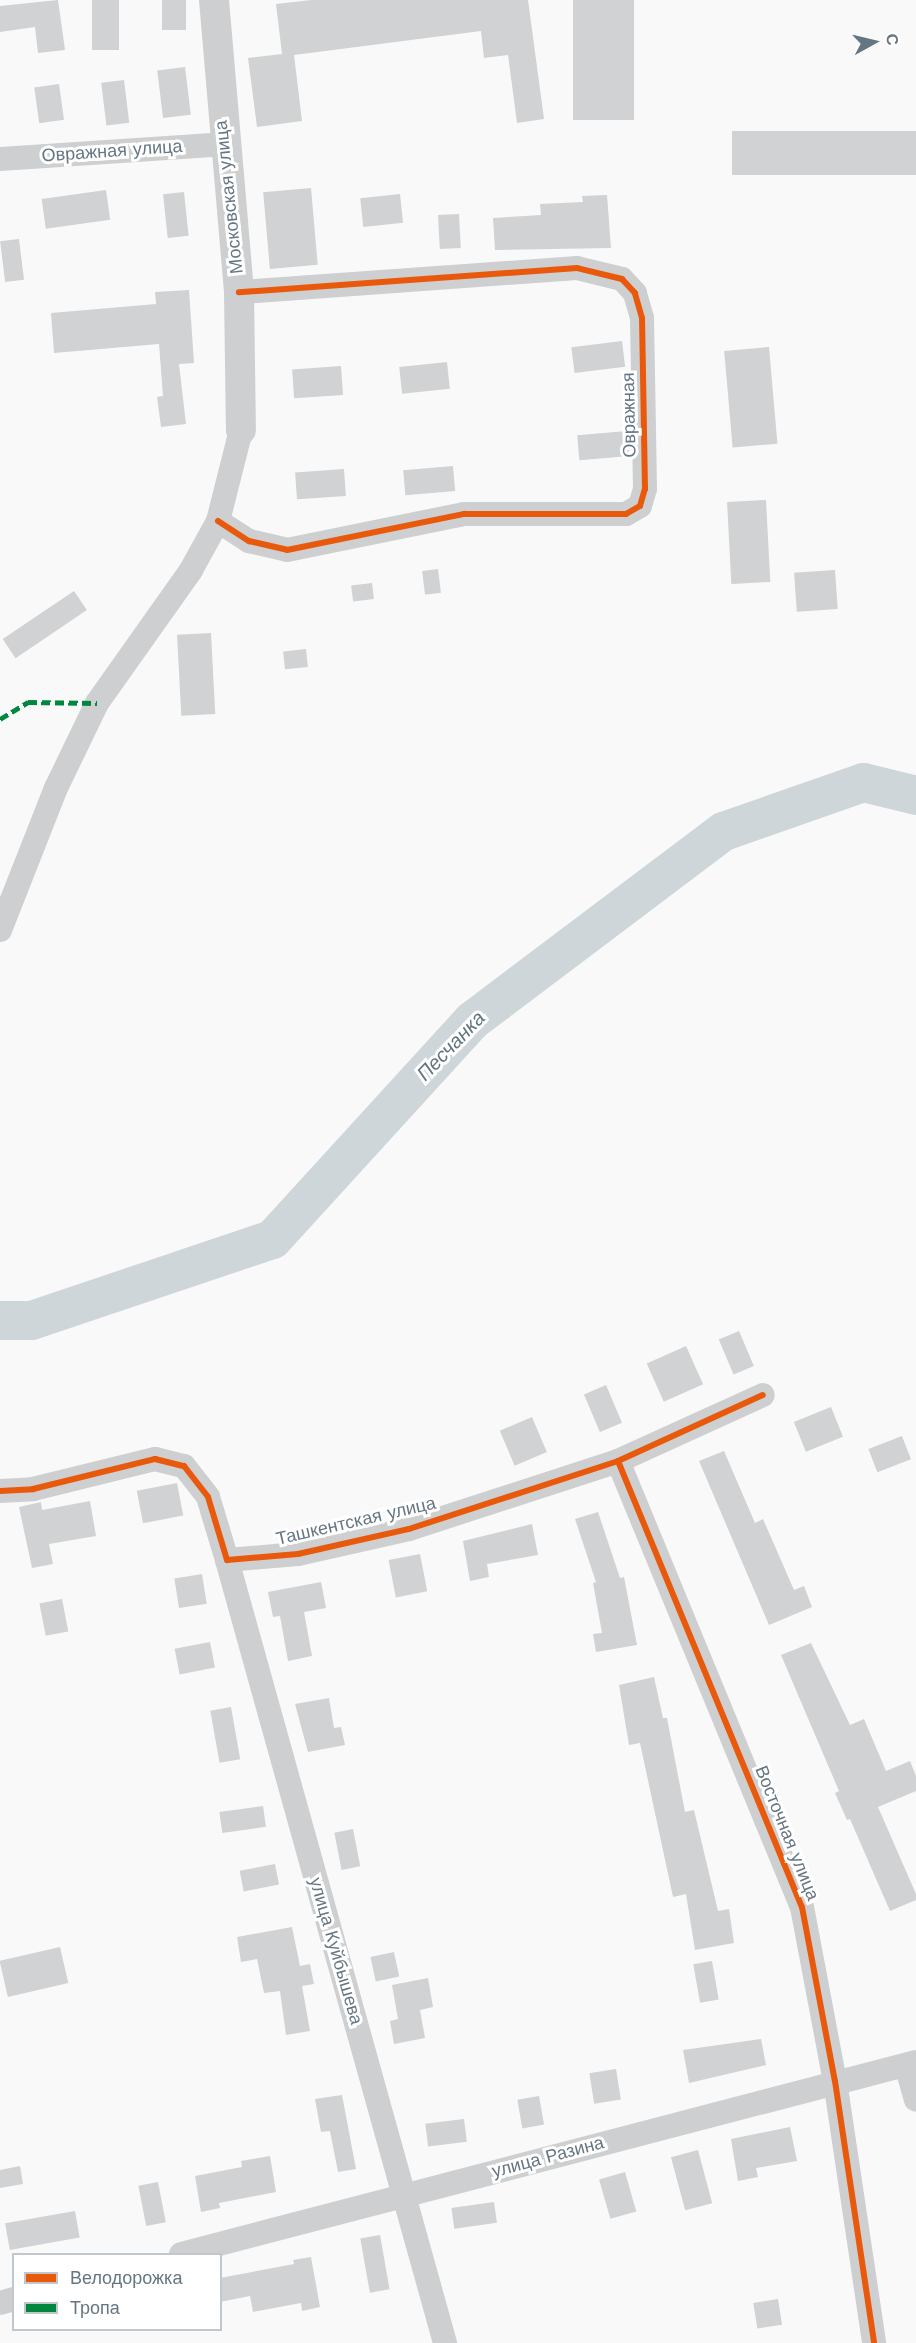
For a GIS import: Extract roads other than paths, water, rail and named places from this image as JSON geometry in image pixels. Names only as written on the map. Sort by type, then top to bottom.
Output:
[{"type":"street","name":"Московская улица","points":[[214,0],[223,144],[239,292],[241,430]]},
{"type":"street","name":"Овражная улица","points":[[0,159],[223,144]]},
{"type":"street","name":"Овражная","points":[[218,521],[249,541],[287,550],[464,514],[626,514],[640,506],[645,489],[642,318],[635,293],[622,279],[577,268],[239,292]]},
{"type":"street","points":[[0,930],[56,788],[97,703],[190,570],[218,521],[241,430]]},
{"type":"street","name":"Ташкентская улица","points":[[227,1560],[298,1554],[409,1528],[618,1461],[763,1395]]},
{"type":"street","points":[[0,1491],[33,1489],[155,1459],[183,1466],[208,1497],[227,1560]]},
{"type":"street","name":"Восточная улица","points":[[618,1461],[802,1907],[835,2081],[874,2343]]},
{"type":"street","name":"улица Куйбышева","points":[[227,1560],[445,2343]]},
{"type":"street","points":[[911,2064],[916,2100]]},
{"type":"street","name":"улица Разина","points":[[185,2253],[835,2081],[911,2064]]},
{"type":"waterway","name":"Песчанка","points":[[0,1320],[31,1320],[272,1239],[472,1020],[723,831],[863,782],[916,795]]}]
